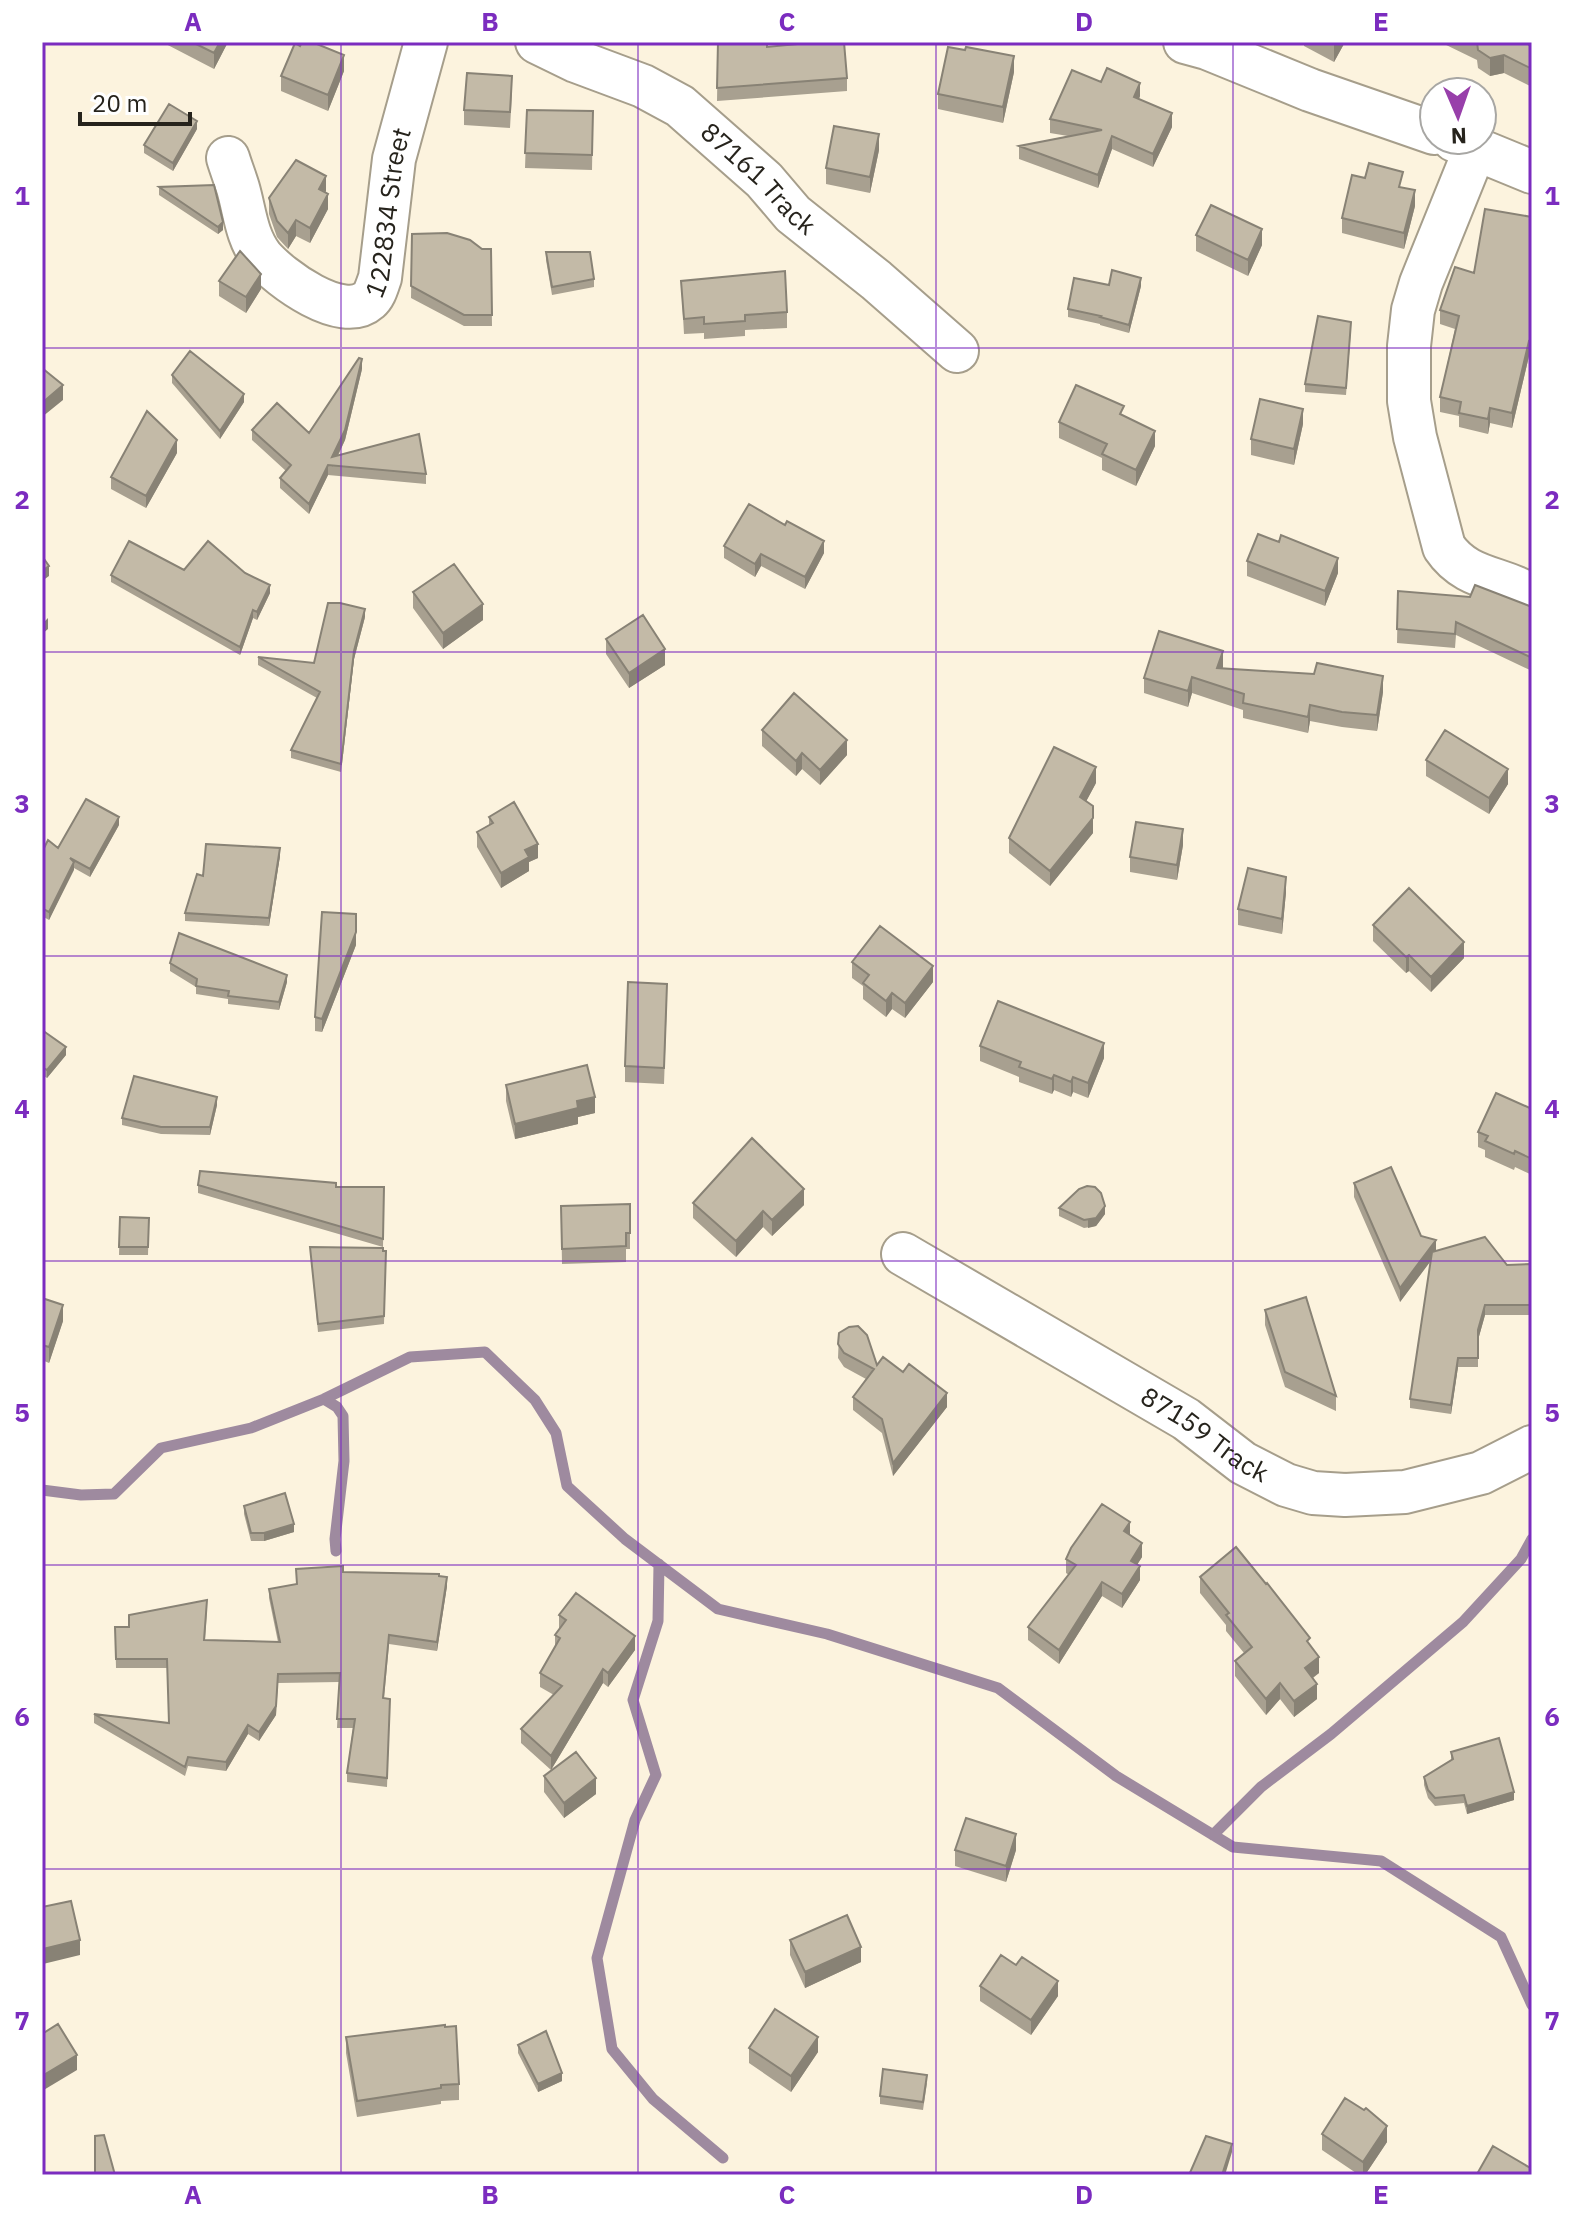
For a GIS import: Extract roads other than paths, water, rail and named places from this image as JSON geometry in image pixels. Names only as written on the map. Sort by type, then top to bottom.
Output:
[{"type":"street","name":"122834 Street","points":[[228,158],[247,230],[262,256],[305,293],[339,306],[352,307],[367,302],[380,278],[394,159],[426,42]]},
{"type":"street","name":"87161 Track","points":[[537,42],[576,61],[643,86],[680,106],[764,180],[793,214],[876,280],[957,351]]},
{"type":"street","points":[[1185,42],[1418,127]]},
{"type":"street","points":[[1461,156],[1413,310],[1409,346],[1409,401],[1415,437],[1444,547],[1453,560],[1465,569],[1532,596]]},
{"type":"street","points":[[1493,156],[1532,172]]},
{"type":"street","name":"87159 Track","points":[[903,1254],[1186,1419],[1243,1463],[1286,1485],[1313,1493],[1345,1495],[1405,1492],[1481,1473],[1532,1447]]},
{"type":"waterway","points":[[42,1490],[81,1495],[114,1494],[161,1448],[251,1428],[324,1399],[410,1357],[485,1352],[535,1400],[556,1433],[567,1486],[625,1539],[718,1609],[827,1634],[998,1688],[1116,1776],[1233,1847],[1381,1861],[1501,1937],[1532,2005]]},
{"type":"waterway","points":[[324,1399],[337,1407],[343,1416],[344,1461],[336,1551]]},
{"type":"waterway","points":[[1213,1835],[1261,1787],[1331,1734],[1463,1622],[1521,1559],[1532,1539]]},
{"type":"waterway","points":[[659,1564],[658,1621],[633,1700],[656,1775],[635,1820],[597,1958],[612,2049],[653,2099],[723,2158]]}]
